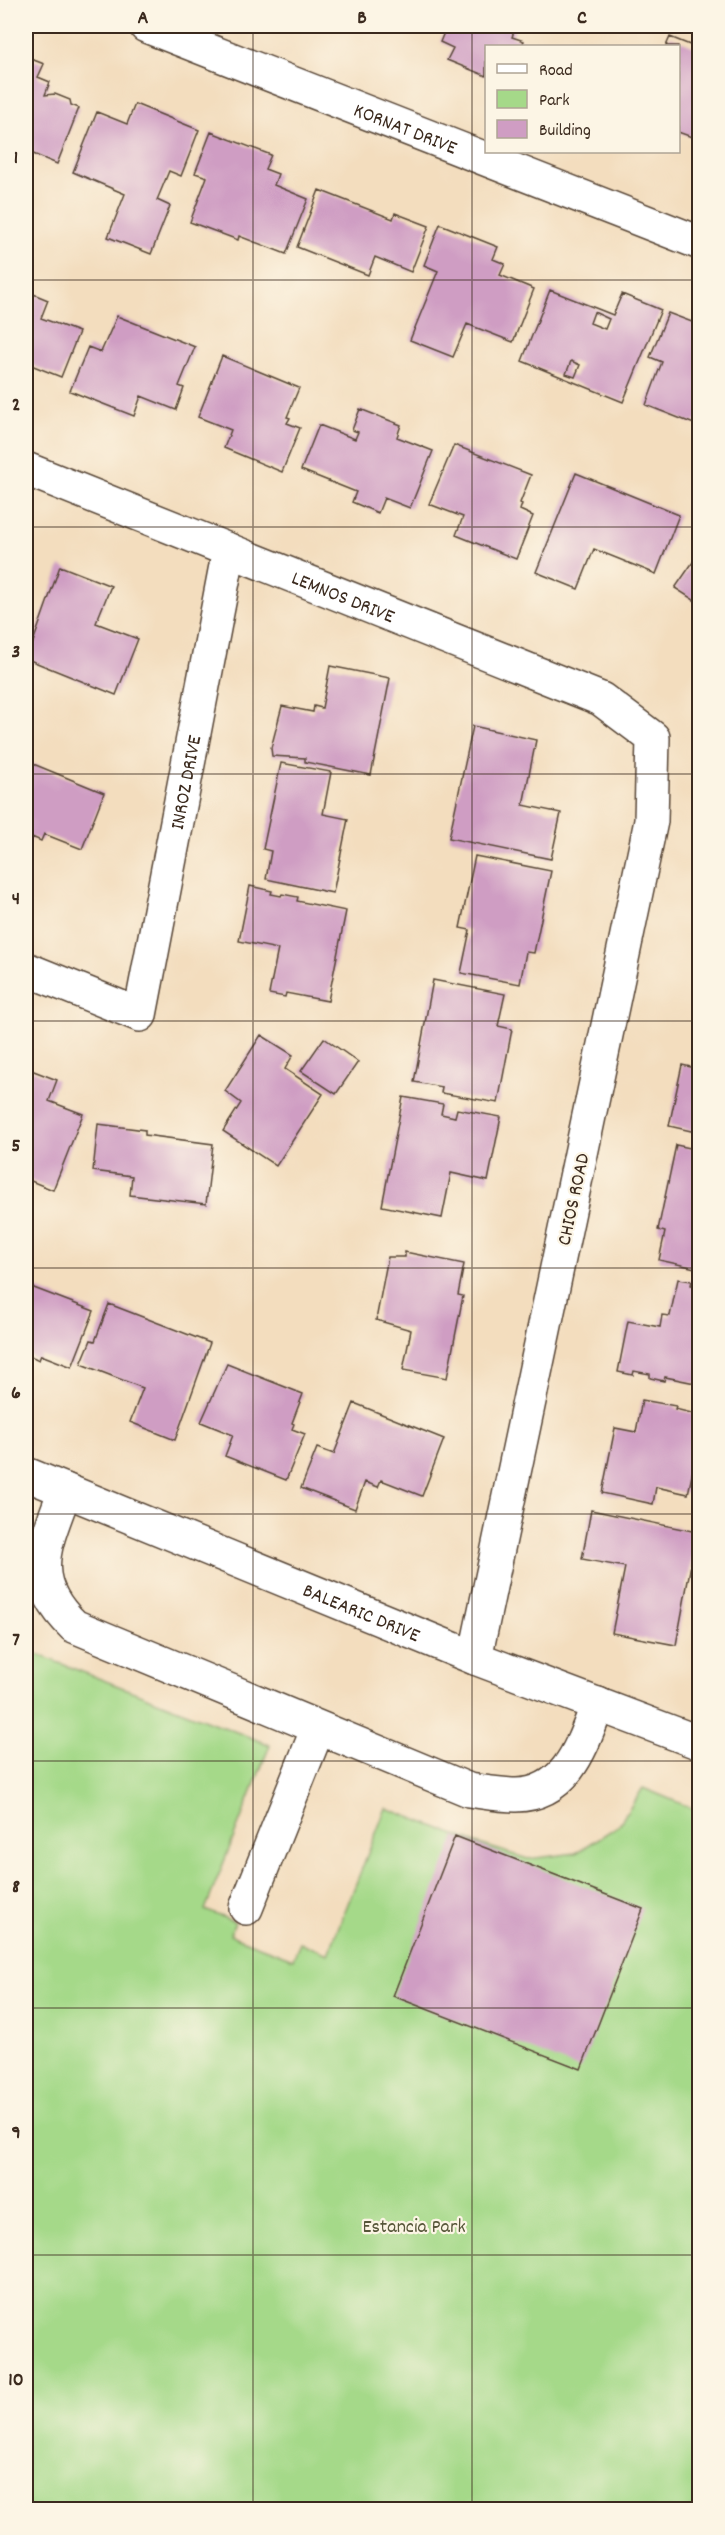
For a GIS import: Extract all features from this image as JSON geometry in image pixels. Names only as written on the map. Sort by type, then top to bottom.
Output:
[{"type":"street","name":"KORNAT DRIVE","points":[[146,26],[699,243]]},
{"type":"street","name":"LEMNOS DRIVE","points":[[26,469],[601,699],[652,738]]},
{"type":"street","name":"INROZ DRIVE","points":[[26,969],[140,1015],[229,550]]},
{"type":"street","name":"CHIOS ROAD","points":[[475,1658],[651,821],[652,738]]},
{"type":"street","name":"BALEARIC DRIVE","points":[[26,1474],[475,1658],[699,1743]]},
{"type":"street","points":[[64,1490],[44,1551],[44,1583],[55,1608],[74,1626],[469,1790],[518,1795],[552,1786],[578,1755],[598,1704]]},
{"type":"street","points":[[246,1908],[318,1728]]},
{"type":"green space","name":"Estancia Park","points":[[26,1650],[270,1745],[205,1910],[235,1922],[230,1935],[293,1959],[300,1943],[328,1954],[386,1808],[479,1844],[528,1859],[576,1853],[618,1826],[643,1788],[699,1811],[699,2509],[26,2509]]},
{"type":"building","points":[[434,26],[516,26],[512,37],[524,41],[522,45],[485,45],[485,76],[447,60],[453,48],[440,42],[445,30]]},
{"type":"building","points":[[670,37],[700,49],[700,140],[680,133],[680,45],[666,45]]},
{"type":"building","points":[[26,57],[44,64],[38,77],[50,82],[45,95],[55,94],[70,100],[71,105],[79,108],[57,164],[26,151]]},
{"type":"building","points":[[135,104],[199,130],[181,176],[169,171],[157,200],[170,206],[151,254],[108,237],[125,194],[73,172],[97,112],[127,124]]},
{"type":"building","points":[[211,132],[271,155],[265,169],[278,174],[274,185],[308,199],[286,254],[239,236],[238,240],[190,222],[207,177],[195,173]]},
{"type":"building","points":[[319,190],[393,219],[395,213],[429,226],[411,272],[375,257],[368,275],[297,247]]},
{"type":"building","points":[[440,224],[498,247],[493,259],[505,264],[500,275],[534,289],[513,342],[467,324],[453,357],[410,340],[438,271],[424,265]]},
{"type":"building","points":[[550,290],[613,315],[622,294],[661,310],[623,402],[522,361]],"holes":[[[594,312],[609,319],[605,329],[590,323]],[[571,361],[580,365],[575,377],[566,374]]]},
{"type":"building","points":[[26,291],[48,300],[41,318],[79,332],[61,377],[26,363]]},
{"type":"building","points":[[668,313],[700,325],[700,422],[695,420],[694,424],[646,405],[662,362],[650,357]]},
{"type":"building","points":[[117,316],[195,347],[179,386],[184,388],[176,410],[141,396],[134,416],[70,391],[88,347],[101,352]]},
{"type":"building","points":[[222,356],[299,388],[287,417],[290,418],[287,423],[300,428],[282,472],[224,448],[231,430],[198,417]]},
{"type":"building","points":[[360,409],[401,425],[397,437],[433,451],[410,508],[384,498],[378,513],[352,502],[356,492],[301,470],[319,425],[355,439],[358,432],[352,430]]},
{"type":"building","points":[[454,445],[531,475],[520,503],[522,504],[520,510],[533,516],[516,559],[456,535],[463,517],[429,504]]},
{"type":"building","points":[[576,473],[679,515],[656,574],[594,549],[578,589],[536,572]]},
{"type":"building","points":[[700,529],[700,543],[693,539]]},
{"type":"building","points":[[700,552],[700,604],[675,588]]},
{"type":"building","points":[[60,566],[111,586],[96,623],[138,639],[116,695],[27,659]]},
{"type":"building","points":[[330,666],[390,678],[371,775],[305,762],[305,758],[272,756],[271,748],[282,706],[313,712],[314,706],[322,708]]},
{"type":"building","points":[[473,726],[536,740],[523,805],[561,813],[551,859],[449,838]]},
{"type":"building","points":[[26,761],[104,793],[82,849],[44,834],[41,841],[32,837],[26,853]]},
{"type":"building","points":[[281,763],[331,772],[323,814],[348,819],[333,893],[266,879],[271,851],[263,849]]},
{"type":"building","points":[[475,856],[551,871],[534,953],[526,952],[520,984],[461,973],[470,930],[460,928]]},
{"type":"building","points":[[250,886],[272,891],[271,894],[298,897],[297,901],[346,911],[328,1001],[286,993],[285,997],[269,994],[278,949],[239,941]]},
{"type":"building","points":[[433,980],[505,994],[498,1026],[512,1029],[498,1103],[441,1093],[442,1087],[414,1082]]},
{"type":"building","points":[[261,1035],[293,1055],[285,1069],[323,1094],[276,1166],[223,1131],[241,1103],[225,1091]]},
{"type":"building","points":[[324,1038],[358,1062],[336,1094],[301,1071]]},
{"type":"building","points":[[682,1065],[700,1069],[700,1133],[669,1126]]},
{"type":"building","points":[[26,1068],[57,1080],[49,1101],[83,1114],[53,1190],[26,1179]]},
{"type":"building","points":[[403,1097],[443,1104],[441,1114],[455,1117],[457,1109],[501,1117],[488,1181],[451,1173],[442,1218],[382,1206]]},
{"type":"building","points":[[98,1124],[145,1130],[145,1135],[213,1144],[206,1204],[130,1195],[132,1176],[93,1171]]},
{"type":"building","points":[[676,1145],[700,1150],[700,1269],[659,1260],[665,1232],[658,1230]]},
{"type":"building","points":[[405,1252],[464,1264],[458,1295],[463,1296],[447,1378],[403,1370],[411,1330],[376,1320],[388,1257],[405,1257]]},
{"type":"building","points":[[678,1279],[692,1281],[691,1285],[700,1287],[700,1384],[665,1377],[664,1381],[650,1378],[650,1374],[634,1371],[633,1375],[618,1372],[628,1321],[660,1327],[662,1315],[670,1316]]},
{"type":"building","points":[[26,1285],[94,1311],[72,1367],[41,1355],[39,1360],[26,1354]]},
{"type":"building","points":[[109,1304],[210,1343],[175,1440],[130,1422],[143,1388],[81,1364],[91,1340],[95,1341]]},
{"type":"building","points":[[227,1364],[303,1394],[292,1429],[305,1434],[286,1480],[225,1456],[233,1435],[201,1422]]},
{"type":"building","points":[[642,1400],[676,1406],[675,1409],[700,1415],[700,1437],[688,1494],[656,1487],[653,1504],[602,1493],[615,1428],[636,1432]]},
{"type":"building","points":[[354,1403],[444,1439],[422,1496],[381,1480],[378,1487],[365,1482],[355,1509],[301,1488],[317,1448],[334,1454]]},
{"type":"building","points":[[591,1510],[697,1532],[676,1645],[612,1633],[625,1567],[582,1559]]},
{"type":"building","points":[[455,1836],[643,1909],[581,2069],[393,1996]]}]
